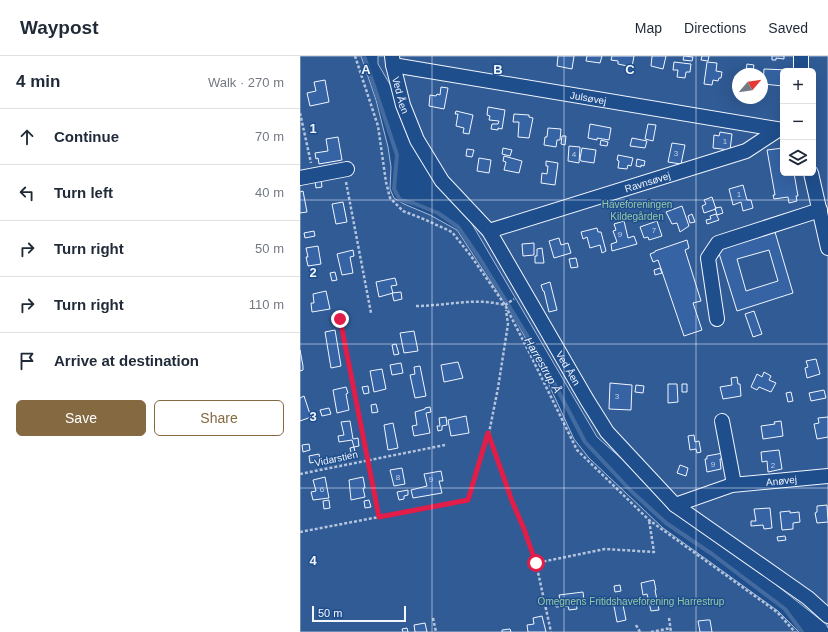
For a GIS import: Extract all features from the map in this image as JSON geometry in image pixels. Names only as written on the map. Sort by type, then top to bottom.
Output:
[{"type":"lane","points":[[801,56],[801,68]]},
{"type":"lane","name":"Julsøvej","points":[[393,61],[780,130]]},
{"type":"lane","name":"Ved Åen","points":[[393,61],[402,105],[417,140],[442,181],[489,231],[587,400],[608,432],[675,505],[808,598],[828,616]]},
{"type":"lane","name":"Ravnsøvej","points":[[489,231],[746,151],[780,130]]},
{"type":"lane","points":[[307,177],[346,170]]},
{"type":"lane","points":[[812,176],[828,248]]},
{"type":"lane","points":[[717,319],[708,258],[718,243],[820,210]]},
{"type":"lane","points":[[722,421],[734,484]]},
{"type":"lane","name":"Anøvej","points":[[675,505],[734,484],[828,476]]},
{"type":"path","points":[[355,56],[378,126],[386,182],[390,198],[403,211],[452,232],[471,256],[505,305],[577,450],[649,520],[777,612],[795,632]]},
{"type":"path","points":[[300,113],[307,177]]},
{"type":"path","points":[[346,170],[372,313]]},
{"type":"path","points":[[416,306],[431,306],[474,301],[494,302],[505,305]]},
{"type":"path","points":[[300,532],[468,500],[488,433],[498,388],[508,324],[505,305]]},
{"type":"path","points":[[340,319],[379,517]]},
{"type":"path","points":[[488,433],[536,563],[551,632]]},
{"type":"path","name":"Vidarstien","points":[[300,474],[445,445]]},
{"type":"path","points":[[536,563],[605,549],[654,552],[649,520]]},
{"type":"path","points":[[433,618],[436,632]]},
{"type":"path","points":[[669,618],[671,632]]},
{"type":"path","points":[[636,625],[640,632]]},
{"type":"path","points":[[651,632],[671,628]]},
{"type":"shaded area","points":[[300,56],[361,56],[376,100],[388,147],[391,167],[390,189],[394,198],[457,230],[514,317],[538,361],[574,439],[589,458],[663,528],[778,611],[799,632],[300,632]]},
{"type":"shaded area","name":"Haveforeningen Kildegården","points":[[378,56],[828,56],[828,628],[826,624],[673,504],[597,437],[378,64]]},
{"type":"building","points":[[558,56],[574,56],[572,69],[557,66]]},
{"type":"building","points":[[587,56],[602,56],[600,63],[586,61]]},
{"type":"building","points":[[612,56],[634,56],[632,67],[618,64],[618,61],[611,60]]},
{"type":"building","points":[[652,56],[666,56],[663,69],[651,66]]},
{"type":"building","points":[[684,56],[693,57],[692,61],[683,60]]},
{"type":"building","points":[[702,56],[709,56],[708,61],[701,60]]},
{"type":"building","points":[[772,56],[784,56],[784,59],[776,58],[776,60],[772,60]]},
{"type":"building","points":[[674,62],[691,64],[690,72],[686,72],[685,78],[677,77],[678,70],[673,70]]},
{"type":"building","points":[[707,62],[717,63],[716,71],[722,72],[721,78],[719,78],[718,81],[713,80],[712,85],[704,84]]},
{"type":"building","points":[[747,64],[754,65],[754,68],[746,68]]},
{"type":"building","points":[[768,69],[780,70],[780,86],[768,84]]},
{"type":"building","points":[[325,80],[329,102],[310,106],[307,93],[316,91],[314,82]]},
{"type":"building","points":[[441,87],[448,88],[444,109],[429,106],[430,95],[440,95]]},
{"type":"building","points":[[488,107],[505,110],[502,129],[491,129],[492,124],[498,124],[499,121],[489,120],[490,116],[487,115]]},
{"type":"building","points":[[456,111],[473,115],[469,134],[463,133],[464,128],[456,126],[458,114],[455,114]]},
{"type":"building","points":[[514,114],[529,115],[529,117],[533,118],[529,138],[518,137],[519,122],[513,122]]},
{"type":"building","points":[[590,124],[611,128],[609,140],[588,138]]},
{"type":"building","points":[[648,124],[656,125],[653,141],[645,139]]},
{"type":"building","points":[[548,128],[561,129],[560,140],[557,140],[556,147],[544,145]]},
{"type":"building","points":[[720,132],[732,134],[730,150],[713,148],[714,135],[719,136]]},
{"type":"building","points":[[562,136],[566,136],[565,145],[561,144]]},
{"type":"building","points":[[338,137],[342,160],[319,164],[315,153],[328,151],[326,139]]},
{"type":"building","points":[[632,138],[647,141],[645,148],[630,146]]},
{"type":"building","points":[[601,140],[608,142],[607,146],[600,145]]},
{"type":"building","points":[[672,143],[685,145],[681,164],[668,162]]},
{"type":"building","points":[[569,146],[580,147],[579,163],[568,161]]},
{"type":"building","points":[[503,148],[512,150],[510,156],[502,154]]},
{"type":"building","points":[[582,148],[596,150],[594,163],[581,161]]},
{"type":"building","points":[[780,148],[780,176],[795,176],[798,196],[796,196],[797,201],[789,203],[788,197],[774,199],[773,195],[775,195],[767,150]]},
{"type":"building","points":[[467,149],[474,150],[472,157],[466,156]]},
{"type":"building","points":[[618,155],[633,158],[631,166],[628,165],[627,169],[618,168]]},
{"type":"building","points":[[504,156],[522,161],[519,173],[504,170],[506,162],[503,161]]},
{"type":"building","points":[[479,158],[491,160],[489,173],[477,171]]},
{"type":"building","points":[[637,159],[645,161],[644,166],[636,166]]},
{"type":"building","points":[[546,161],[558,163],[555,185],[541,183],[542,173],[547,174],[548,166],[546,166]]},
{"type":"building","points":[[321,180],[322,187],[316,188],[315,181]]},
{"type":"building","points":[[743,185],[747,200],[751,200],[753,208],[743,211],[741,202],[733,205],[729,189]]},
{"type":"building","points":[[303,191],[307,212],[300,213],[300,192]]},
{"type":"building","points":[[712,197],[716,209],[704,213],[702,206],[706,204],[704,200]]},
{"type":"building","points":[[343,202],[347,222],[336,224],[332,204]]},
{"type":"building","points":[[682,206],[689,226],[680,232],[677,223],[672,224],[666,212]]},
{"type":"building","points":[[721,207],[723,213],[717,215],[715,208]]},
{"type":"building","points":[[692,214],[695,222],[690,223],[688,216]]},
{"type":"building","points":[[716,214],[719,220],[707,224],[706,220],[711,219],[710,216]]},
{"type":"building","points":[[624,221],[628,238],[634,236],[637,244],[612,251],[611,244],[617,242],[613,231],[616,230],[614,224]]},
{"type":"building","points":[[657,221],[662,236],[649,240],[648,237],[644,238],[640,227]]},
{"type":"building","points":[[597,228],[598,232],[601,232],[606,251],[602,253],[600,245],[590,248],[587,237],[583,239],[581,232]]},
{"type":"building","points":[[314,231],[315,236],[305,238],[304,233]]},
{"type":"building","points":[[775,232],[793,293],[737,311],[718,250]],"holes":[[[769,250],[778,281],[746,291],[737,259]]]},
{"type":"building","points":[[559,238],[561,245],[568,243],[571,253],[554,258],[549,241]]},
{"type":"building","points":[[687,240],[689,248],[685,250],[701,301],[693,303],[702,330],[684,336],[658,260],[653,262],[650,254]]},
{"type":"building","points":[[534,243],[534,255],[523,256],[522,244]]},
{"type":"building","points":[[318,246],[321,264],[308,266],[306,248]]},
{"type":"building","points":[[542,248],[544,263],[535,263],[537,249]]},
{"type":"building","points":[[353,250],[354,256],[350,257],[353,273],[342,275],[337,254]]},
{"type":"building","points":[[576,258],[578,267],[571,268],[569,259]]},
{"type":"building","points":[[660,268],[662,273],[655,275],[654,270]]},
{"type":"building","points":[[335,272],[337,280],[332,281],[330,273]]},
{"type":"building","points":[[395,278],[397,285],[391,286],[393,293],[379,297],[376,282]]},
{"type":"building","points":[[550,282],[557,310],[549,312],[541,285]]},
{"type":"building","points":[[326,291],[330,309],[312,312],[311,303],[314,303],[313,294]]},
{"type":"building","points":[[401,292],[402,299],[394,301],[392,293]]},
{"type":"building","points":[[754,311],[762,334],[753,337],[745,314]]},
{"type":"building","points":[[335,330],[341,366],[331,368],[325,332]]},
{"type":"building","points":[[414,331],[418,351],[404,353],[400,333]]},
{"type":"building","points":[[396,344],[399,354],[394,355],[392,345]]},
{"type":"building","points":[[300,350],[303,370],[300,371]]},
{"type":"building","points":[[816,359],[820,374],[807,378],[805,368],[808,367],[806,361]]},
{"type":"building","points":[[458,362],[463,378],[444,382],[441,365]]},
{"type":"building","points":[[401,363],[403,373],[392,375],[390,365]]},
{"type":"building","points":[[420,366],[426,396],[415,398],[410,375],[415,374],[414,367]]},
{"type":"building","points":[[382,369],[386,389],[374,392],[370,371]]},
{"type":"building","points":[[764,372],[771,376],[769,380],[776,383],[771,392],[759,387],[757,390],[751,387],[757,374],[762,377]]},
{"type":"building","points":[[737,377],[738,384],[740,384],[741,396],[723,399],[720,387],[732,385],[731,378]]},
{"type":"building","points":[[610,383],[632,385],[631,410],[609,409]]},
{"type":"building","points":[[668,384],[677,384],[678,402],[668,403]]},
{"type":"building","points":[[682,384],[687,384],[687,392],[682,392]]},
{"type":"building","points":[[636,385],[644,386],[643,393],[635,392]]},
{"type":"building","points":[[368,386],[369,393],[364,394],[362,387]]},
{"type":"building","points":[[346,387],[348,393],[346,394],[349,410],[337,413],[333,390]]},
{"type":"building","points":[[824,390],[826,398],[811,401],[809,393]]},
{"type":"building","points":[[791,392],[793,401],[788,402],[786,393]]},
{"type":"building","points":[[304,396],[311,417],[300,421],[300,398]]},
{"type":"building","points":[[376,404],[378,412],[372,413],[371,405]]},
{"type":"building","points":[[430,407],[431,412],[426,413],[430,433],[414,436],[412,426],[417,425],[415,412]]},
{"type":"building","points":[[329,408],[331,414],[322,416],[320,410]]},
{"type":"building","points":[[466,416],[469,433],[451,436],[448,420]]},
{"type":"building","points":[[446,417],[447,425],[442,426],[442,430],[438,431],[437,426],[440,426],[439,418]]},
{"type":"building","points":[[828,417],[828,437],[817,439],[814,424],[819,423],[818,418]]},
{"type":"building","points":[[350,421],[353,439],[358,438],[359,446],[354,447],[352,440],[339,442],[338,436],[344,435],[341,422]]},
{"type":"building","points":[[781,421],[783,436],[763,439],[761,426],[775,424],[774,422]]},
{"type":"building","points":[[393,423],[398,448],[388,450],[384,425]]},
{"type":"building","points":[[694,435],[695,442],[699,441],[701,452],[697,453],[696,449],[690,450],[688,436]]},
{"type":"building","points":[[309,444],[310,450],[303,452],[302,445]]},
{"type":"building","points":[[354,447],[355,452],[351,453],[350,448]]},
{"type":"building","points":[[779,450],[782,469],[768,472],[767,461],[762,462],[761,452]]},
{"type":"building","points":[[723,453],[724,458],[720,459],[721,469],[707,472],[705,459],[707,459],[707,456]]},
{"type":"building","points":[[319,454],[320,461],[310,463],[309,456]]},
{"type":"building","points":[[680,465],[688,468],[686,476],[677,473]]},
{"type":"building","points":[[402,468],[405,484],[394,486],[390,470]]},
{"type":"building","points":[[441,471],[443,481],[439,481],[442,493],[413,498],[411,490],[427,486],[424,474]]},
{"type":"building","points":[[325,477],[329,498],[313,500],[311,492],[316,491],[313,480]]},
{"type":"building","points":[[363,477],[365,497],[351,500],[349,480]]},
{"type":"building","points":[[408,490],[408,495],[404,496],[404,499],[399,500],[397,492]]},
{"type":"building","points":[[329,500],[330,508],[324,509],[323,501]]},
{"type":"building","points":[[369,500],[371,507],[365,508],[364,501]]},
{"type":"building","points":[[827,505],[828,522],[817,523],[815,513],[817,512],[817,506]]},
{"type":"building","points":[[770,508],[772,528],[764,529],[763,525],[751,526],[751,521],[756,521],[754,509]]},
{"type":"building","points":[[790,511],[790,513],[799,512],[800,522],[793,523],[793,529],[782,530],[780,512]]},
{"type":"building","points":[[785,536],[786,540],[778,541],[777,537]]},
{"type":"building","points":[[654,580],[659,610],[651,611],[647,594],[643,595],[641,583]]},
{"type":"building","points":[[620,585],[621,591],[615,592],[614,586]]},
{"type":"building","points":[[583,592],[584,601],[576,602],[577,609],[569,610],[568,606],[556,607],[555,599],[560,599],[559,595]]},
{"type":"building","points":[[622,600],[626,620],[617,622],[613,601]]},
{"type":"building","points":[[542,616],[546,632],[528,632],[527,625],[534,624],[533,618]]},
{"type":"building","points":[[710,620],[712,632],[700,632],[698,621]]},
{"type":"building","points":[[425,623],[427,632],[415,632],[414,625]]},
{"type":"building","points":[[407,628],[408,632],[403,632],[402,629]]},
{"type":"building","points":[[510,629],[511,632],[502,632],[502,630]]},
{"type":"waterway","name":"Harrestrup Å","points":[[364,56],[397,155],[394,189],[400,200],[413,203],[438,213],[458,227],[480,259],[542,360],[585,442],[631,491],[666,523],[712,554],[785,609],[802,632]]},
{"type":"route","points":[[340,319],[379,517],[468,500],[488,433],[536,563]]},
{"type":"park label","name":"Omegnens Fritidshaveforening Harrestrup","points":[[631,601]]}]
